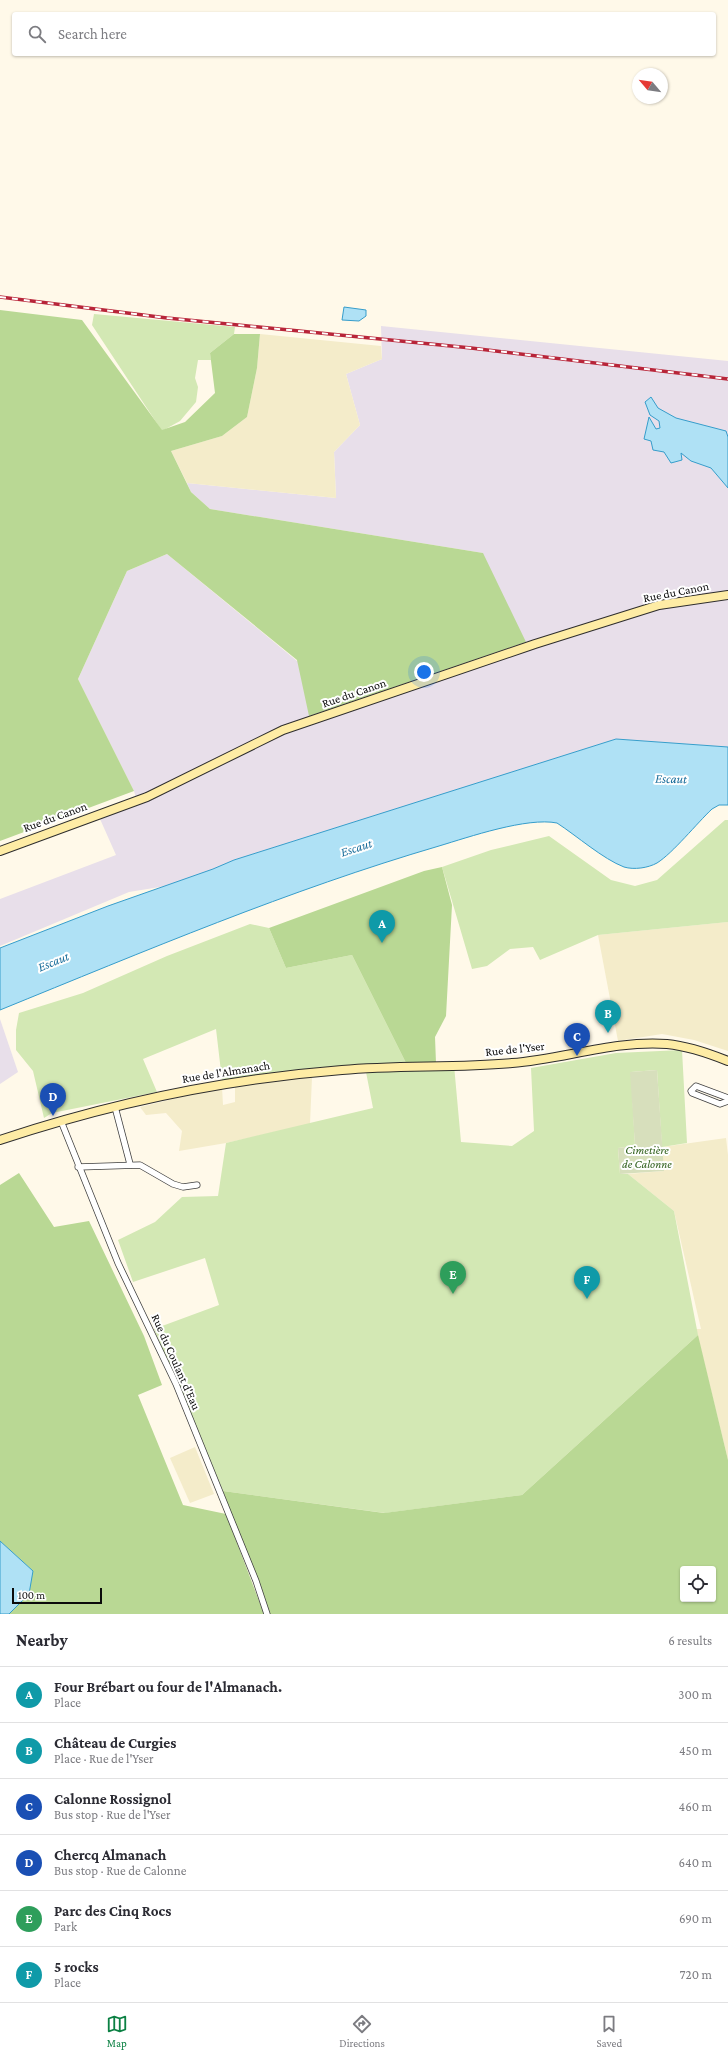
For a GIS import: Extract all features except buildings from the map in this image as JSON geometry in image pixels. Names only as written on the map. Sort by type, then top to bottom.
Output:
[{"type":"main road","name":"Rue du Canon","points":[[0,851],[147,797],[283,730],[535,644],[659,605],[728,595]]},
{"type":"main road","name":"Rue de l'Yser","points":[[398,1067],[512,1063],[643,1044],[681,1046],[728,1060]]},
{"type":"main road","name":"Rue de l'Almanach","points":[[0,1140],[60,1121],[165,1094],[249,1079],[344,1069],[398,1067]]},
{"type":"street","points":[[728,1098],[696,1086],[691,1091],[692,1093],[720,1104],[728,1101]]},
{"type":"street","points":[[115,1107],[130,1164]]},
{"type":"street","name":"Rue du Coulant d'Eau","points":[[60,1121],[118,1263],[176,1384],[256,1581],[267,1614]]},
{"type":"street","points":[[78,1167],[114,1167],[130,1164],[140,1165],[173,1184],[183,1187],[197,1185]]},
{"type":"shaded area","points":[[381,326],[728,361],[728,747],[616,739],[234,860],[214,869],[166,886],[129,892],[0,946],[0,899],[116,855],[100,819],[138,805],[134,791],[78,679],[127,571],[167,554],[297,661],[483,553],[210,509],[191,492],[187,483],[336,498],[334,452],[360,425],[346,374],[382,359]]},
{"type":"shaded area","points":[[260,334],[381,346],[382,359],[346,374],[360,425],[334,452],[336,498],[187,483],[171,451],[222,436],[247,417],[257,368]]},
{"type":"shaded area","points":[[728,922],[728,1051],[694,1040],[662,1034],[618,1041],[598,935]]},
{"type":"shaded area","points":[[0,1019],[18,1072],[0,1084]]},
{"type":"shaded area","points":[[312,1077],[310,1124],[226,1143],[179,1151],[182,1131],[166,1113],[146,1115],[140,1107],[222,1087],[223,1105],[235,1102],[235,1086]]},
{"type":"shaded area","points":[[726,1138],[728,1155],[728,1460],[696,1329],[701,1329],[674,1211],[628,1174],[664,1171],[662,1147]]},
{"type":"shaded area","points":[[195,1447],[214,1494],[190,1503],[170,1458]]},
{"type":"green space","points":[[0,310],[82,320],[162,430],[185,422],[215,393],[210,353],[234,334],[260,334],[257,368],[247,417],[222,436],[171,451],[191,492],[210,509],[483,553],[526,642],[309,716],[297,660],[167,554],[127,571],[78,679],[134,791],[0,841]]},
{"type":"green space","points":[[94,314],[235,327],[234,334],[210,353],[211,360],[198,360],[195,378],[198,387],[196,402],[180,421],[162,431],[92,325]]},
{"type":"green space","points":[[725,820],[728,820],[728,922],[598,935],[540,960],[533,947],[510,949],[487,966],[472,969],[442,867],[491,850],[549,836],[611,880],[635,886],[657,880]]},
{"type":"green space","points":[[442,867],[452,905],[446,1016],[435,1037],[436,1063],[408,1067],[352,955],[286,968],[269,928],[424,871]]},
{"type":"green space","points":[[250,924],[269,928],[286,968],[352,955],[408,1067],[222,1080],[216,1029],[143,1059],[157,1092],[52,1113],[44,1118],[33,1071],[16,1050],[16,1030],[19,1013],[83,993],[167,956]]},
{"type":"green space","points":[[682,1050],[687,1143],[662,1147],[657,1070],[631,1072],[635,1146],[618,1148],[620,1174],[628,1174],[674,1211],[698,1335],[522,1495],[385,1513],[223,1491],[154,1329],[219,1305],[205,1258],[133,1282],[118,1240],[155,1222],[182,1197],[218,1196],[226,1143],[373,1108],[366,1072],[454,1065],[461,1142],[512,1146],[534,1131],[531,1068],[616,1053]]},
{"type":"green space","name":"Cimetière de Calonne","points":[[657,1070],[664,1171],[620,1174],[618,1148],[635,1146],[630,1072]]},
{"type":"green space","points":[[19,1173],[54,1227],[89,1221],[144,1336],[162,1385],[138,1395],[183,1505],[226,1514],[264,1614],[9,1614],[14,1608],[33,1571],[0,1541],[0,1185]]},
{"type":"green space","points":[[698,1335],[728,1460],[728,1614],[269,1614],[223,1491],[384,1513],[522,1495]]},
{"type":"water","points":[[344,307],[366,310],[366,316],[359,321],[342,320]]},
{"type":"water","points":[[651,397],[658,408],[676,418],[726,431],[728,437],[728,488],[711,468],[691,461],[681,453],[682,460],[671,463],[664,452],[653,450],[651,441],[644,439],[649,417],[656,429],[660,428],[659,421],[650,415],[645,402]]},
{"type":"water","name":"Escaut","points":[[616,739],[728,747],[728,805],[719,805],[712,809],[670,852],[653,865],[636,868],[624,867],[599,853],[557,823],[545,822],[514,825],[383,863],[272,902],[218,922],[0,1010],[0,948],[108,906],[213,869],[234,860]]},
{"type":"water","points":[[0,1541],[33,1571],[29,1594],[9,1614],[0,1614]]},
{"type":"railway","points":[[0,297],[167,318],[471,348],[728,379]]},
{"type":"place","name":"Four Brébart ou four de l'Almanach.","points":[[382,943]]},
{"type":"place","name":"Château de Curgies","points":[[608,1033]]},
{"type":"place","name":"Calonne Rossignol","points":[[577,1056]]},
{"type":"place","name":"Chercq Almanach","points":[[53,1116]]},
{"type":"place","name":"Parc des Cinq Rocs","points":[[453,1294]]},
{"type":"place","name":"5 rocks","points":[[587,1299]]}]
